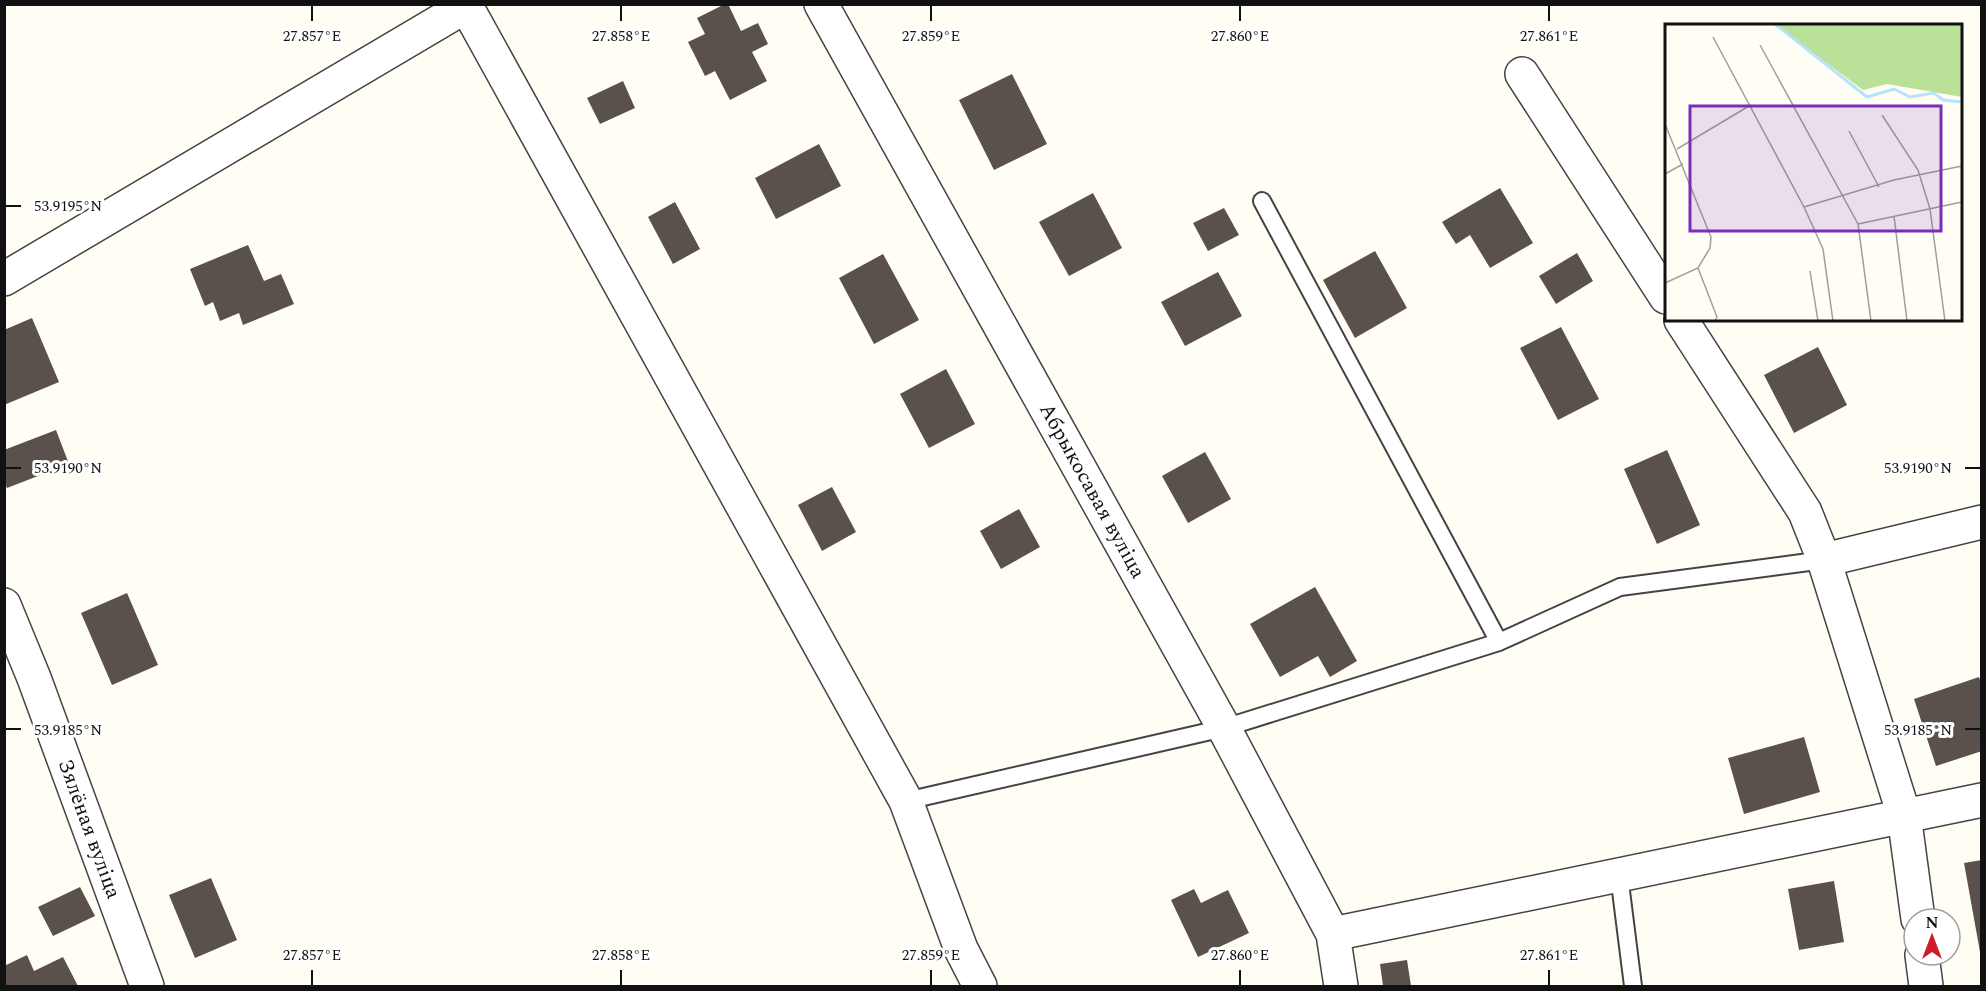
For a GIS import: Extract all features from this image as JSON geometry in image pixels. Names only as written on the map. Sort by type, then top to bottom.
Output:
[{"type":"street","name":"Абрыкосавая вуліца","points":[[821,4],[1224,728],[1333,934],[1341,987]]},
{"type":"street","points":[[4,279],[465,5],[906,801],[961,948],[980,987]]},
{"type":"street","points":[[1522,74],[1665,295]]},
{"type":"street","points":[[1682,321],[1805,512],[1824,560],[1904,815],[1916,907]]},
{"type":"street","points":[[1824,560],[1982,522]]},
{"type":"street","name":"Зялёная вуліца","points":[[4,605],[34,678],[147,987]]},
{"type":"street","points":[[1333,934],[1982,800]]},
{"type":"street","points":[[1924,967],[1926,987]]},
{"type":"lane","points":[[1262,201],[1499,642]]},
{"type":"lane","points":[[906,801],[1224,728],[1499,642],[1620,587],[1824,560]]},
{"type":"lane","points":[[1619,875],[1633,987]]},
{"type":"building","points":[[728,4],[741,31],[758,23],[768,44],[752,52],[767,81],[730,100],[715,71],[705,76],[688,42],[705,34],[697,18]]},
{"type":"building","points":[[1012,74],[1047,144],[994,170],[959,100]]},
{"type":"building","points":[[623,81],[635,108],[600,124],[587,98]]},
{"type":"building","points":[[819,144],[841,186],[776,219],[755,178]]},
{"type":"building","points":[[1500,188],[1533,243],[1490,268],[1470,235],[1456,244],[1442,222]]},
{"type":"building","points":[[1093,193],[1122,248],[1069,276],[1039,222]]},
{"type":"building","points":[[675,202],[700,249],[673,264],[648,217]]},
{"type":"building","points":[[1224,208],[1239,235],[1208,251],[1193,223]]},
{"type":"building","points":[[248,245],[264,281],[281,274],[294,304],[243,325],[239,313],[220,321],[213,302],[205,306],[190,269]]},
{"type":"building","points":[[1375,251],[1407,308],[1355,338],[1323,280]]},
{"type":"building","points":[[1577,253],[1593,281],[1556,304],[1539,276]]},
{"type":"building","points":[[883,254],[919,320],[874,344],[839,278]]},
{"type":"building","points":[[1218,272],[1242,316],[1185,346],[1161,302]]},
{"type":"building","points":[[32,318],[59,382],[4,405],[4,330]]},
{"type":"building","points":[[1561,327],[1599,399],[1558,420],[1520,348]]},
{"type":"building","points":[[1818,347],[1847,405],[1794,433],[1764,375]]},
{"type":"building","points":[[946,369],[975,424],[929,448],[900,394]]},
{"type":"building","points":[[56,430],[69,464],[7,488],[4,482],[4,450]]},
{"type":"building","points":[[1667,450],[1700,525],[1657,544],[1624,469]]},
{"type":"building","points":[[1205,452],[1231,499],[1188,523],[1162,476]]},
{"type":"building","points":[[832,487],[856,532],[822,551],[798,505]]},
{"type":"building","points":[[1019,509],[1040,547],[1001,569],[980,531]]},
{"type":"building","points":[[1315,587],[1357,661],[1330,677],[1318,656],[1280,677],[1250,624]]},
{"type":"building","points":[[127,593],[158,665],[112,685],[81,613]]},
{"type":"building","points":[[1979,677],[1982,686],[1982,751],[1936,766],[1914,699]]},
{"type":"building","points":[[1804,737],[1820,792],[1744,814],[1728,758]]},
{"type":"building","points":[[1982,860],[1982,951],[1980,952],[1964,863]]},
{"type":"building","points":[[211,878],[237,940],[195,958],[169,895]]},
{"type":"building","points":[[1834,881],[1844,942],[1799,950],[1788,889]]},
{"type":"building","points":[[80,887],[95,916],[53,936],[38,907]]},
{"type":"building","points":[[1194,889],[1201,903],[1228,890],[1249,933],[1198,957],[1171,900]]},
{"type":"building","points":[[27,955],[34,971],[63,957],[78,986],[4,986],[4,966]]},
{"type":"building","points":[[1407,960],[1411,986],[1383,986],[1380,964]]}]
